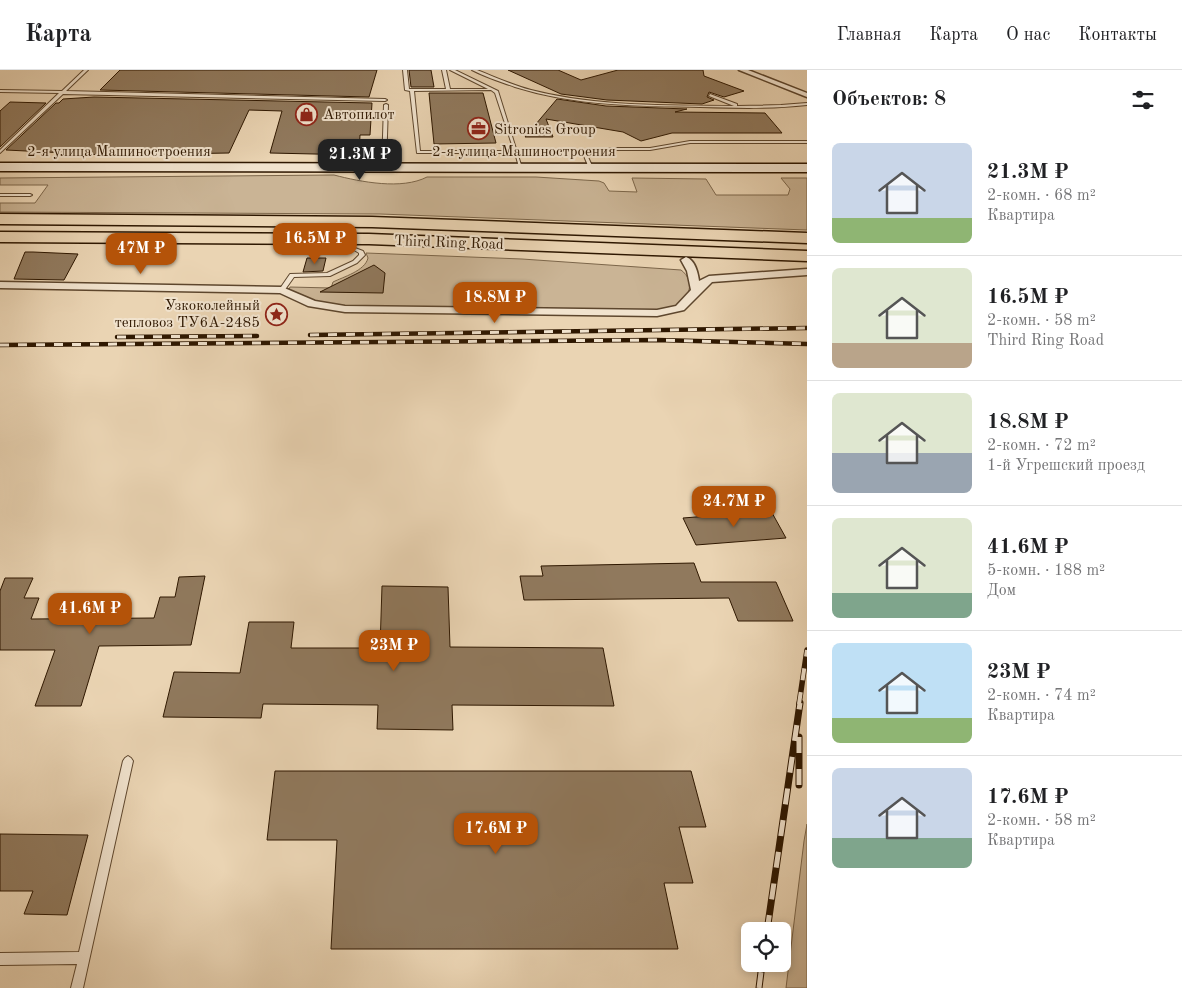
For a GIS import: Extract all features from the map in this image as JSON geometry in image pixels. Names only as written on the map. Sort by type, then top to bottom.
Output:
[{"type":"main road","name":"2-я улица Машиностроения","points":[[0,167],[807,168]]},
{"type":"main road","name":"Third Ring Road","points":[[0,220],[372,222],[807,238]]},
{"type":"main road","name":"Third Ring Road","points":[[0,237],[271,238],[520,244],[807,256]]},
{"type":"main road","points":[[520,244],[807,270]]},
{"type":"street","points":[[749,71],[807,95]]},
{"type":"street","points":[[686,260],[692,271],[696,289]]},
{"type":"street","points":[[0,285],[282,290],[289,296],[314,305],[345,309],[656,314],[679,309],[692,297],[696,289],[709,279],[807,270]]},
{"type":"lane","points":[[0,152],[86,70]]},
{"type":"lane","points":[[405,70],[406,90],[493,90]]},
{"type":"lane","points":[[444,70],[448,90]]},
{"type":"lane","points":[[452,70],[497,92],[521,167]]},
{"type":"lane","points":[[474,70],[523,90],[576,101],[620,106],[807,104]]},
{"type":"lane","points":[[412,90],[418,152],[516,152]]},
{"type":"lane","points":[[0,91],[386,102],[384,167]]},
{"type":"lane","points":[[710,95],[740,106]]},
{"type":"lane","points":[[702,97],[726,106]]},
{"type":"lane","points":[[591,168],[586,156],[611,149],[650,149],[690,142],[807,142]]},
{"type":"lane","points":[[0,195],[30,195]]},
{"type":"lane","points":[[271,238],[348,248],[361,252],[362,255],[355,262],[328,274],[292,275],[282,290]]},
{"type":"lane","points":[[77,988],[128,761]]},
{"type":"lane","points":[[0,959],[83,958]]},
{"type":"shaded area","points":[[334,175],[381,184],[406,183],[427,177],[536,177],[599,181],[604,183],[609,191],[637,192],[632,178],[706,179],[716,195],[788,195],[790,189],[781,178],[807,178],[807,230],[380,214],[0,212],[0,203],[35,203],[48,185],[0,185],[0,178]]},
{"type":"shaded area","points":[[366,253],[522,259],[681,270],[686,274],[690,285],[684,300],[673,307],[661,310],[344,306],[314,302],[288,291],[290,287],[331,288],[333,282],[363,267],[368,258]]},
{"type":"shaded area","points":[[807,824],[807,988],[786,988],[788,972],[791,972],[791,947]]},
{"type":"building","points":[[120,70],[377,70],[369,97],[100,90]]},
{"type":"building","points":[[409,70],[431,70],[434,87],[411,87]]},
{"type":"building","points":[[508,70],[558,70],[581,80],[618,70],[703,70],[704,76],[744,91],[724,97],[709,92],[707,97],[714,100],[702,104],[607,100],[561,94]]},
{"type":"building","points":[[429,93],[483,93],[496,143],[434,144]]},
{"type":"building","points":[[94,97],[372,103],[370,135],[360,135],[359,155],[270,153],[282,111],[249,110],[229,153],[107,155],[6,150],[56,103],[63,99]]},
{"type":"building","points":[[557,99],[606,106],[687,109],[675,112],[765,113],[782,133],[672,133],[641,141],[623,132],[546,119],[553,137],[525,137]]},
{"type":"building","points":[[10,102],[46,103],[0,147],[0,111]]},
{"type":"building","points":[[25,252],[78,254],[64,280],[14,279]]},
{"type":"building","points":[[307,258],[326,258],[323,271],[303,272]]},
{"type":"building","points":[[374,265],[385,273],[383,293],[320,292]]},
{"type":"building","points":[[771,511],[786,538],[696,545],[683,518]]},
{"type":"building","points":[[694,563],[701,582],[776,582],[793,621],[738,621],[729,598],[524,600],[520,576],[543,576],[541,566]]},
{"type":"building","points":[[205,576],[191,645],[99,646],[81,706],[35,706],[55,650],[0,650],[0,591],[5,578],[33,578],[24,598],[39,598],[31,619],[154,618],[160,597],[175,597],[179,577]]},
{"type":"building","points":[[382,586],[448,587],[450,647],[603,648],[614,706],[452,705],[453,730],[377,729],[378,705],[263,704],[261,718],[163,717],[174,672],[240,673],[249,622],[294,622],[291,648],[380,648]]},
{"type":"building","points":[[275,771],[691,771],[706,827],[679,827],[693,883],[664,883],[678,949],[331,949],[337,840],[267,840]]},
{"type":"building","points":[[0,834],[88,835],[67,915],[24,914],[33,891],[0,891]]},
{"type":"railway","points":[[310,335],[807,328]]},
{"type":"railway","points":[[117,337],[257,336]]},
{"type":"railway","points":[[0,345],[657,340],[807,344]]},
{"type":"railway","points":[[799,704],[807,650]]},
{"type":"railway","points":[[768,922],[800,703]]},
{"type":"railway","points":[[799,737],[799,785]]},
{"type":"railway","points":[[759,988],[761,972]]},
{"type":"place","name":"Автопилот","points":[[307,114]]},
{"type":"place","name":"Sitronics Group","points":[[478,129]]},
{"type":"place","name":"Узкоколейный тепловоз ТУ6А-2485","points":[[276,314]]}]
